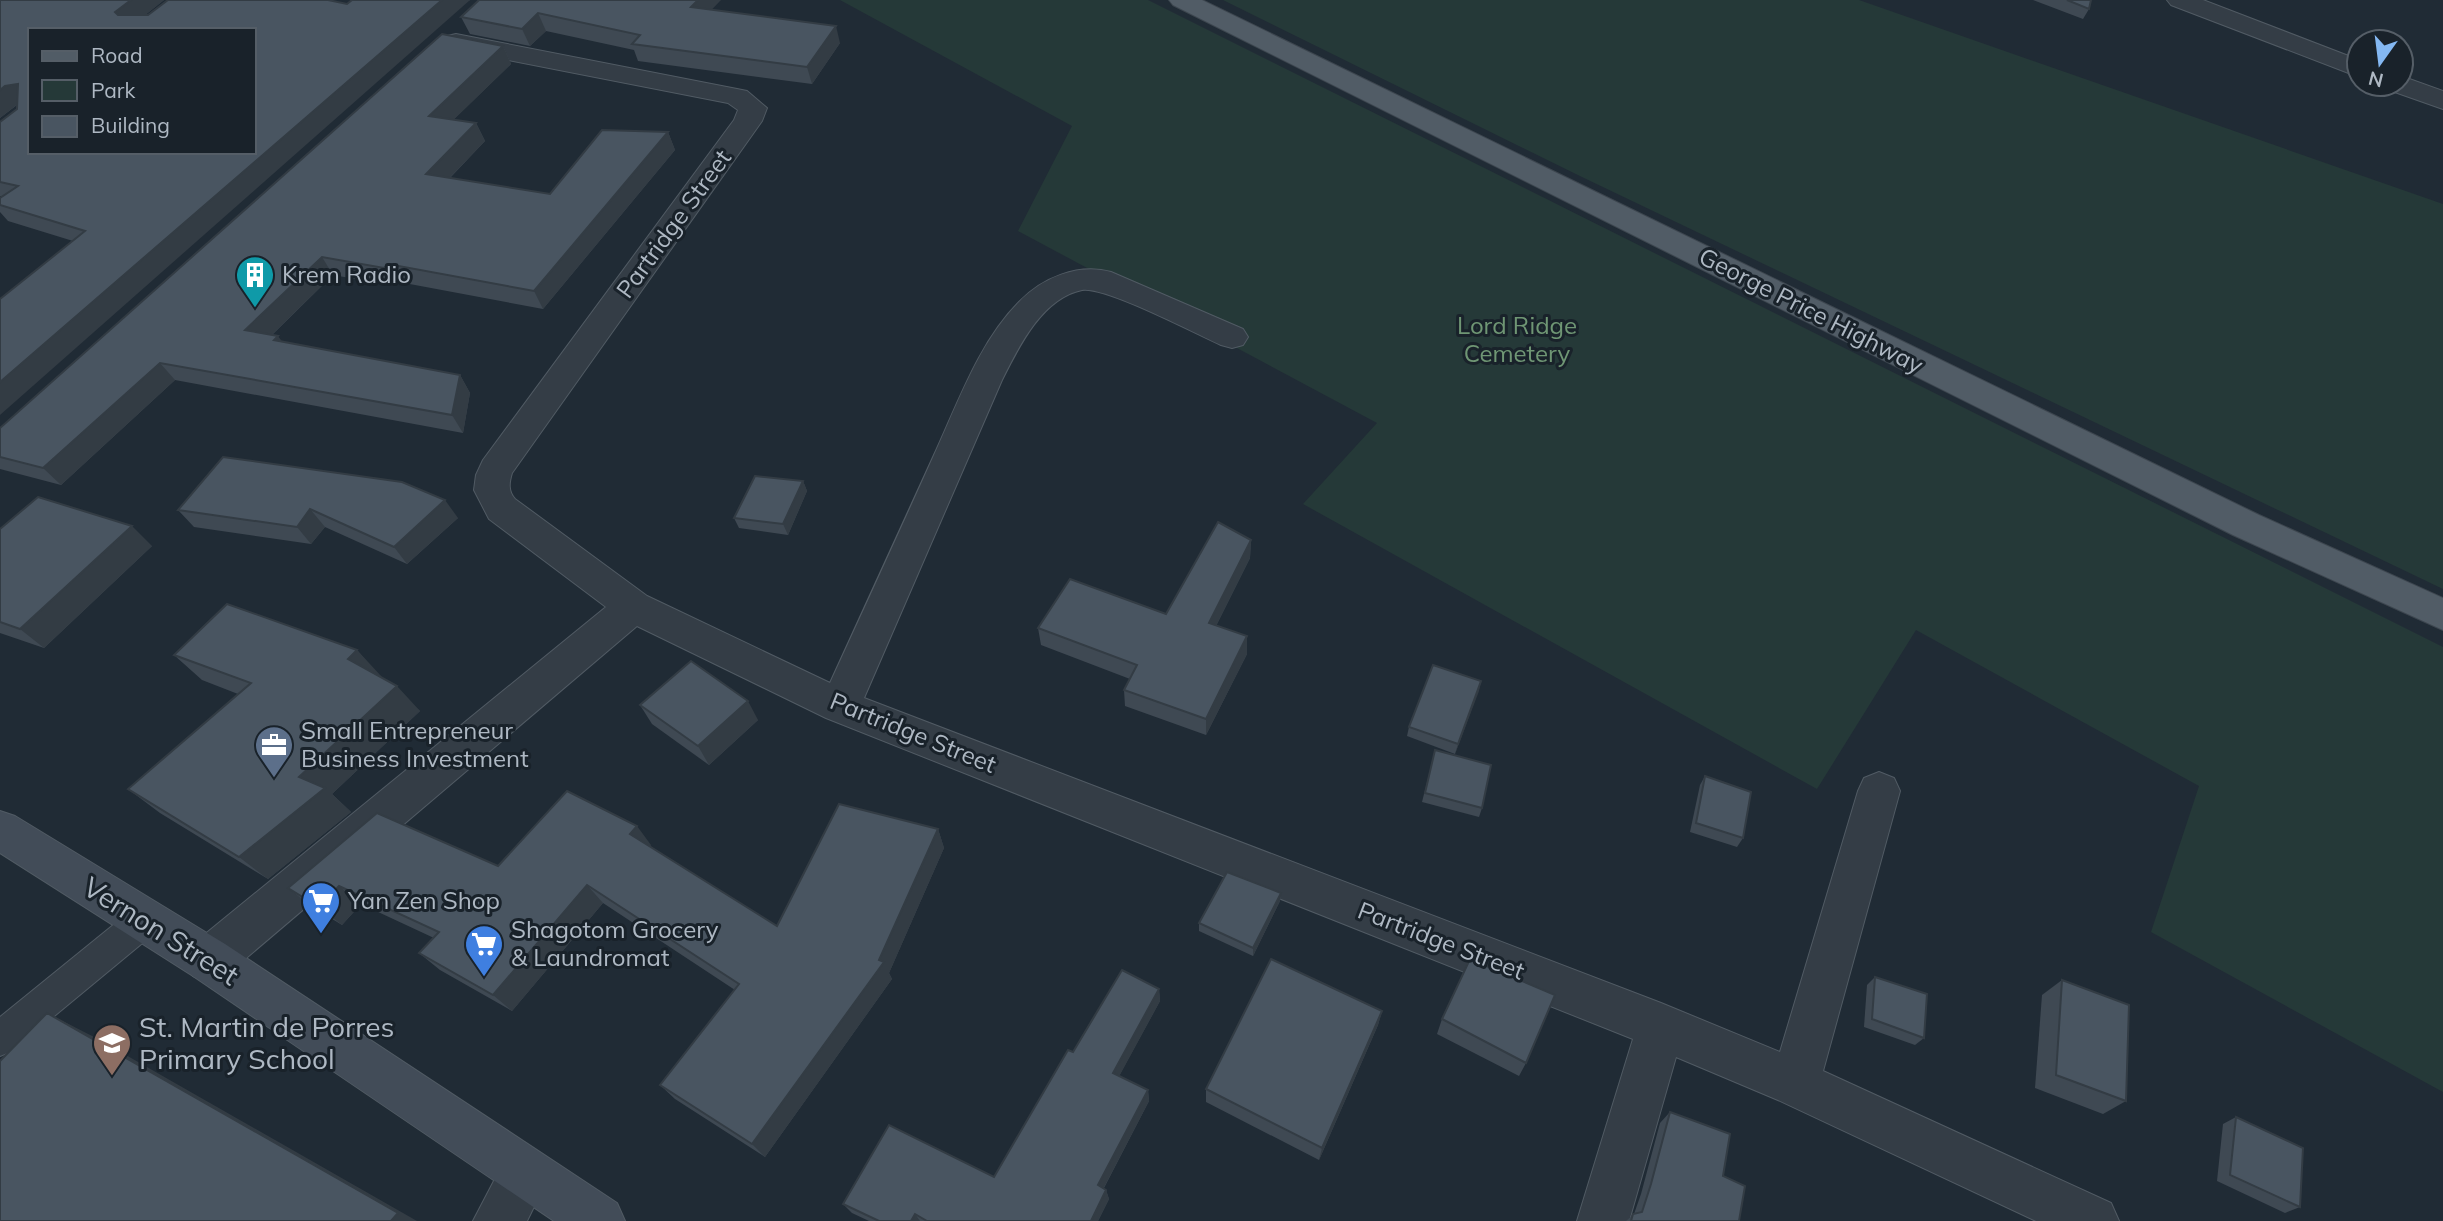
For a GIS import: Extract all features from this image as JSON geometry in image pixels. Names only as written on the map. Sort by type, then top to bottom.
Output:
[{"type":"main road","name":"George Price Highway","points":[[1182,0],[1923,368],[2246,524],[2443,615]]},
{"type":"main road","name":"Vernon Street","points":[[0,830],[209,960],[599,1221]]},
{"type":"street","points":[[2180,0],[2345,64]]},
{"type":"street","name":"Partridge Street","points":[[449,35],[737,97],[753,108],[748,121],[496,469],[490,484],[491,496],[502,509],[633,607],[841,706],[1661,1027],[1795,1083],[2093,1221]]},
{"type":"street","points":[[2415,90],[2443,101]]},
{"type":"street","points":[[841,706],[985,380],[1007,339],[1024,315],[1046,294],[1063,284],[1085,278],[1100,279],[1232,337]]},
{"type":"street","points":[[209,960],[633,607]]},
{"type":"street","points":[[1795,1083],[1879,791]]},
{"type":"street","points":[[1603,1221],[1661,1027]]},
{"type":"street","points":[[499,1221],[525,1174]]},
{"type":"lane","points":[[0,1039],[145,920]]},
{"type":"green space","name":"Lord Ridge Cemetery","points":[[840,0],[1148,0],[2443,647],[2443,1092],[2151,932],[2199,786],[1916,630],[1817,789],[1303,504],[1377,423],[1018,231],[1072,126]]},
{"type":"green space","points":[[1223,0],[1859,0],[2443,204],[2443,589],[1582,177]]},
{"type":"building","points":[[0,0],[131,0],[115,12],[118,15],[148,15],[168,0],[328,0],[347,4],[352,0],[442,0],[0,382],[0,299],[85,231],[0,205],[0,198],[18,186],[0,182],[0,122],[17,109],[18,84],[5,86],[0,90]]},
{"type":"building","points":[[479,0],[698,0],[691,7],[836,26],[807,67],[632,44],[640,35],[538,13],[522,29],[461,17]]},
{"type":"building","points":[[2067,0],[2091,0],[2089,9]]},
{"type":"building","points":[[442,34],[503,46],[429,116],[476,123],[426,174],[550,194],[602,130],[668,132],[534,291],[388,264],[384,268],[322,257],[245,330],[278,336],[274,340],[460,375],[452,415],[160,363],[43,468],[0,457],[0,428]]},
{"type":"building","points":[[223,457],[402,482],[445,500],[394,547],[310,509],[297,527],[178,510]]},
{"type":"building","points":[[755,476],[803,481],[783,524],[734,518]]},
{"type":"building","points":[[38,497],[132,526],[20,629],[0,622],[0,529]]},
{"type":"building","points":[[1218,522],[1251,540],[1209,623],[1247,636],[1206,719],[1124,690],[1137,665],[1038,628],[1070,579],[1166,614]]},
{"type":"building","points":[[227,604],[357,650],[348,659],[397,686],[299,777],[325,788],[239,857],[128,789],[251,683],[174,655]]},
{"type":"building","points":[[691,661],[748,701],[698,746],[640,705]]},
{"type":"building","points":[[1433,665],[1481,681],[1458,744],[1409,727]]},
{"type":"building","points":[[1435,750],[1491,765],[1482,808],[1425,793]]},
{"type":"building","points":[[1705,776],[1751,792],[1743,838],[1696,823]]},
{"type":"building","points":[[567,791],[637,826],[630,834],[777,926],[839,804],[938,829],[879,960],[884,962],[752,1144],[660,1085],[739,984],[587,885],[493,995],[419,953],[439,932],[339,886],[319,907],[288,888],[377,813],[498,866]]},
{"type":"building","points":[[1227,872],[1281,893],[1253,948],[1199,923]]},
{"type":"building","points":[[1271,959],[1382,1011],[1322,1148],[1206,1089]]},
{"type":"building","points":[[1470,959],[1555,995],[1526,1063],[1442,1019]]},
{"type":"building","points":[[1122,970],[1159,989],[1113,1073],[1148,1090],[1098,1185],[1106,1190],[1091,1221],[927,1221],[915,1214],[911,1221],[879,1221],[843,1204],[889,1125],[994,1177],[1068,1050],[1073,1052]]},
{"type":"building","points":[[1875,977],[1927,994],[1924,1038],[1872,1019]]},
{"type":"building","points":[[2062,980],[2129,1005],[2126,1101],[2056,1075]]},
{"type":"building","name":"St. Martin de Porres Primary School","points":[[47,1013],[398,1213],[391,1221],[0,1221],[0,1061]]},
{"type":"building","points":[[1670,1112],[1730,1134],[1723,1176],[1745,1186],[1739,1221],[1631,1221],[1633,1214],[1642,1212]]},
{"type":"building","points":[[2236,1117],[2303,1148],[2300,1207],[2230,1175]]},
{"type":"place","name":"Krem Radio","points":[[255,309]]},
{"type":"place","name":"Small Entrepreneur Business Investment","points":[[274,779]]},
{"type":"place","name":"Yan Zen Shop","points":[[321,935]]},
{"type":"place","name":"Shagotom Grocery & Laundromat","points":[[484,978]]},
{"type":"place","name":"St. Martin de Porres Primary School","points":[[112,1077]]}]
